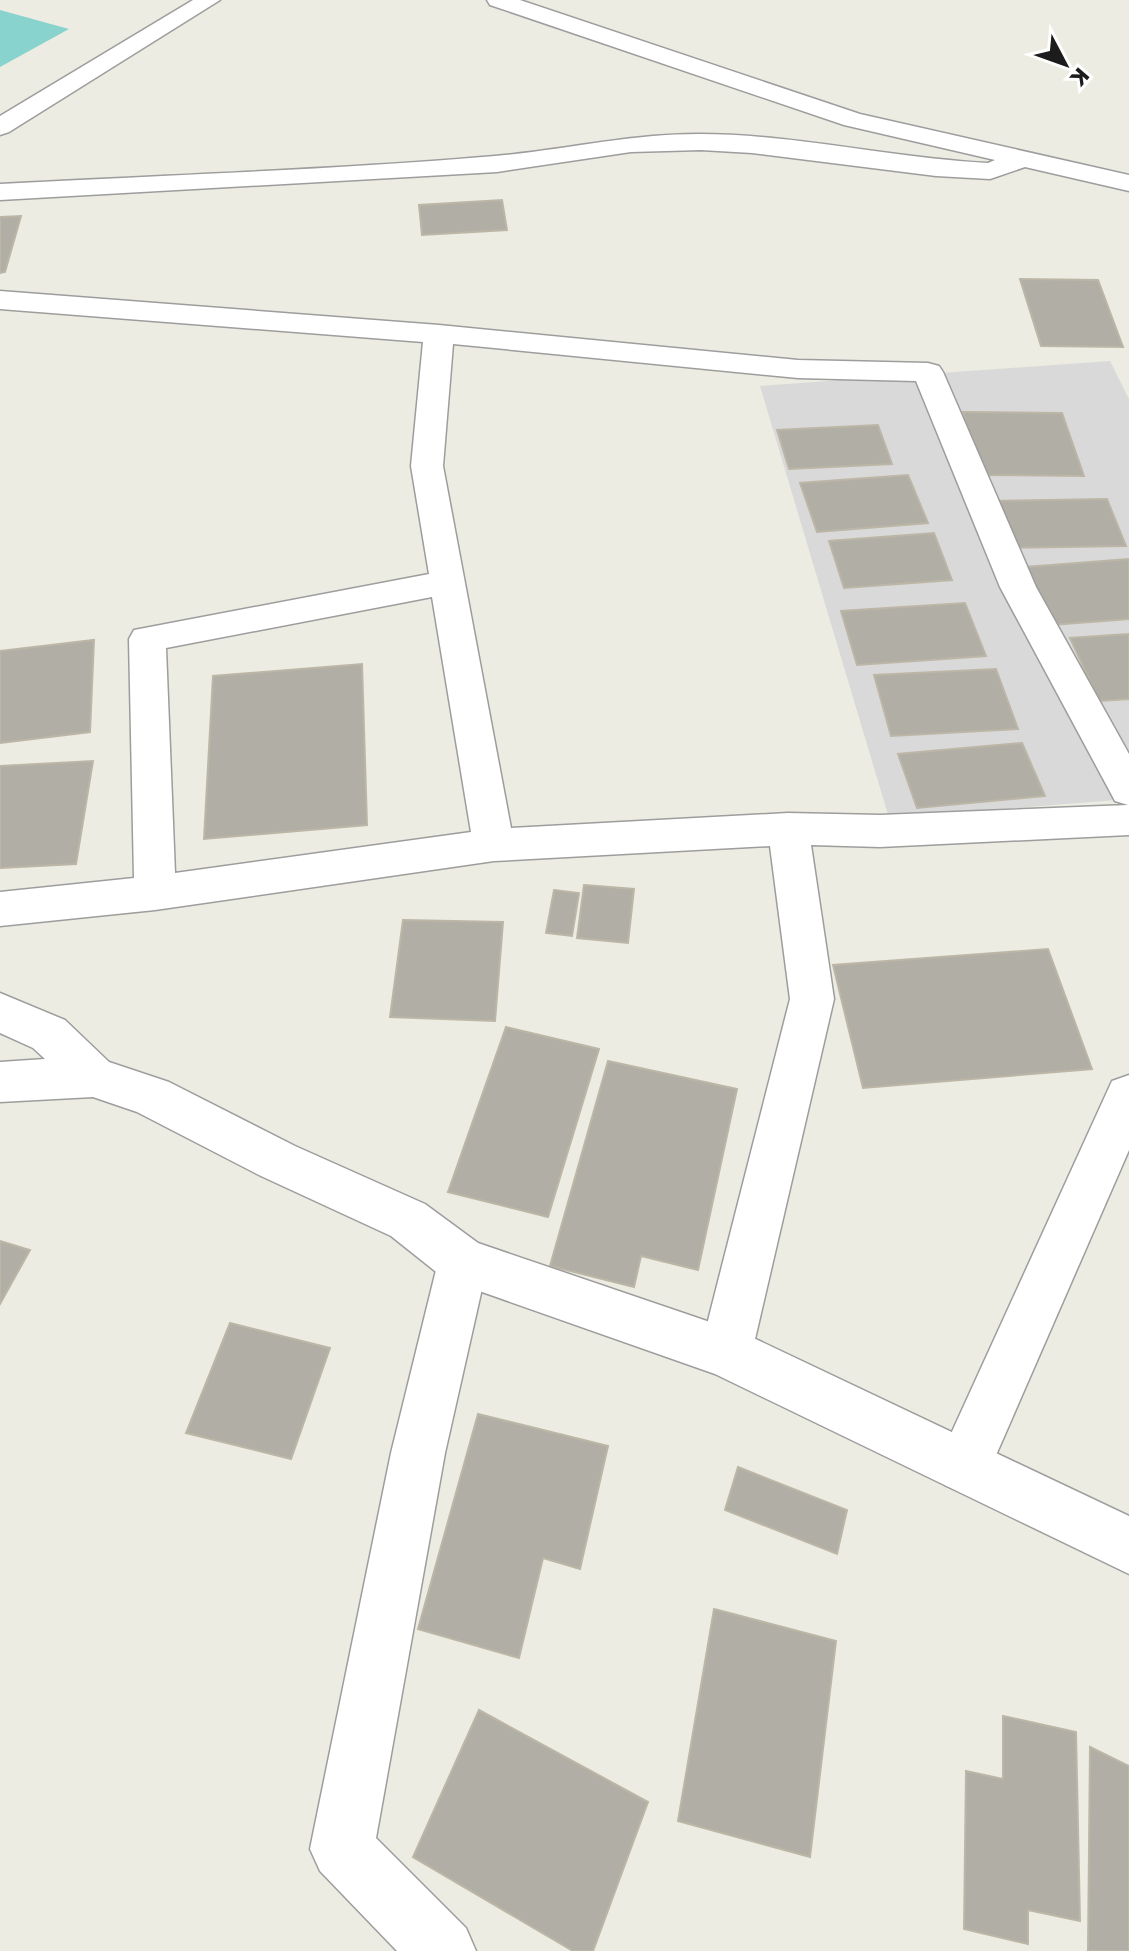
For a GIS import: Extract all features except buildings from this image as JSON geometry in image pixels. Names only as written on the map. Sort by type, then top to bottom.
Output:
[{"type":"street","points":[[0,127],[209,0]]},
{"type":"street","points":[[498,0],[853,120],[1129,183]]},
{"type":"street","points":[[0,192],[497,164],[631,144],[701,142],[752,145],[936,168],[990,171],[1023,159]]},
{"type":"street","points":[[0,300],[439,334],[798,369],[928,372],[1018,587],[1129,790]]},
{"type":"street","points":[[439,334],[427,466],[494,845]]},
{"type":"street","points":[[155,893],[147,639],[447,582]]},
{"type":"street","points":[[0,909],[155,893],[494,845],[788,829],[880,831],[1129,820]]},
{"type":"street","points":[[726,1352],[812,999],[788,829]]},
{"type":"street","points":[[0,1012],[49,1034],[93,1077]]},
{"type":"street","points":[[0,1082],[93,1077],[152,1097],[278,1161],[408,1220],[463,1262],[726,1352],[1129,1546]]},
{"type":"street","points":[[964,1466],[1129,1096]]},
{"type":"street","points":[[443,1951],[342,1849],[418,1453],[463,1262]]},
{"type":"shaded area","points":[[0,10],[69,29],[0,67]]},
{"type":"shaded area","points":[[1110,361],[1129,399],[1129,799],[889,818],[760,386]]}]
